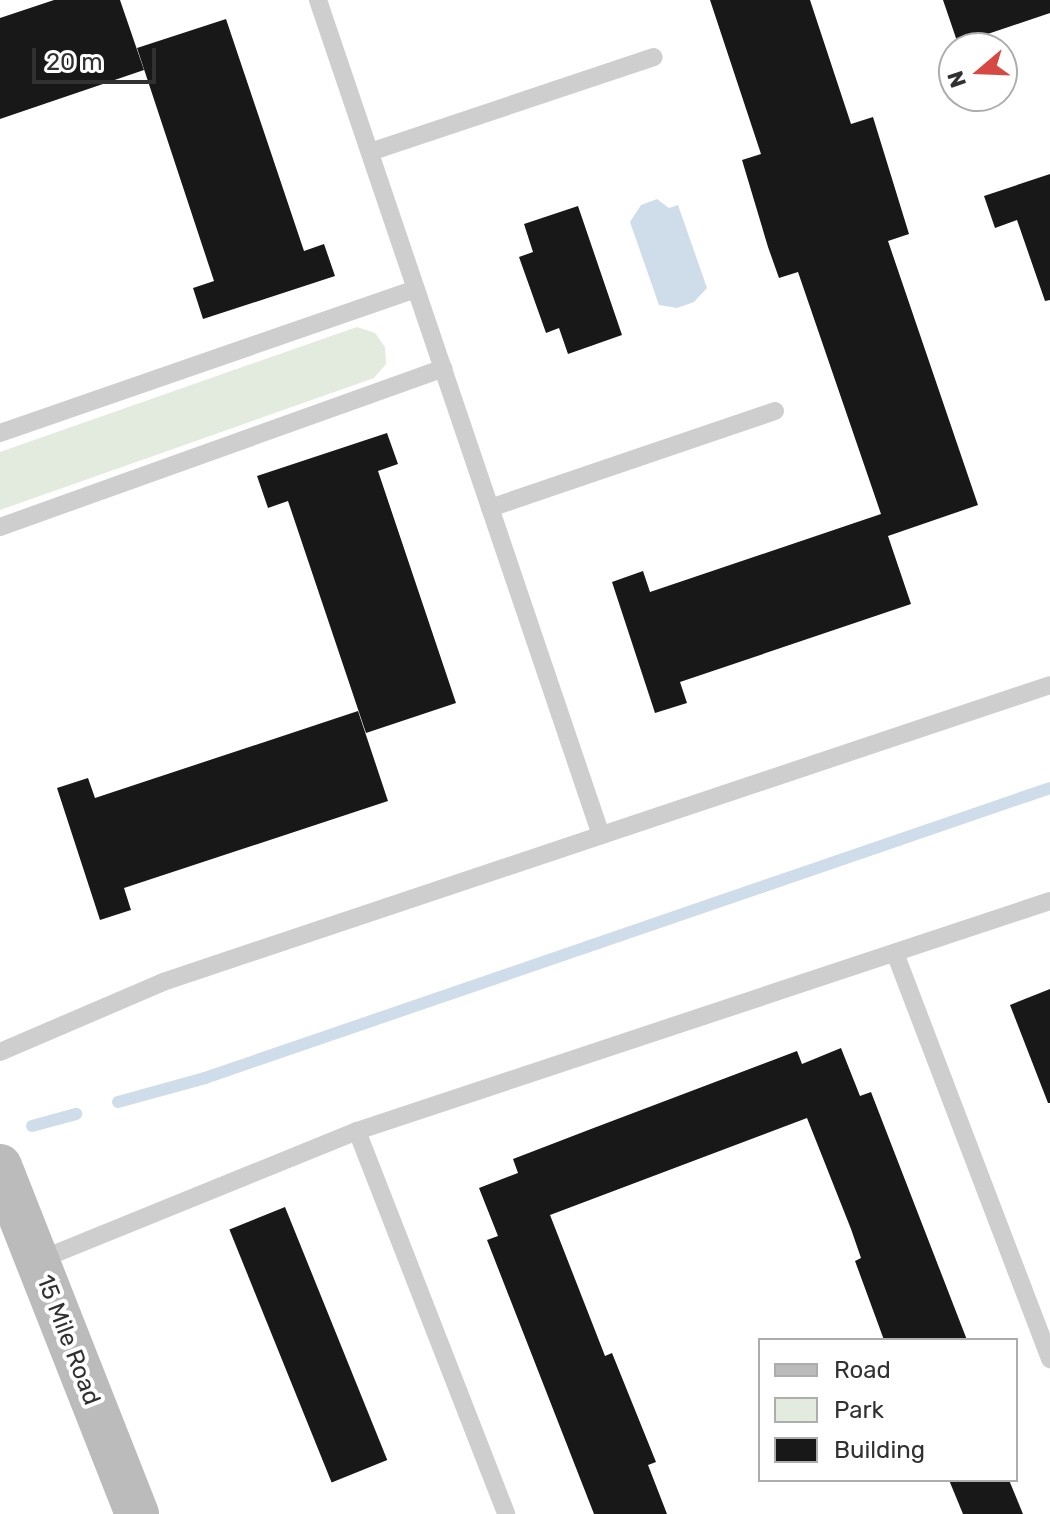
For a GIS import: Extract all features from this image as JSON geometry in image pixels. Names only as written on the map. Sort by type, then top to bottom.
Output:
[{"type":"main road","name":"15 Mile Road","points":[[0,1166],[137,1514]]},
{"type":"lane","points":[[318,0],[601,835]]},
{"type":"lane","points":[[370,152],[654,57]]},
{"type":"lane","points":[[0,433],[416,289]]},
{"type":"lane","points":[[0,527],[443,368]]},
{"type":"lane","points":[[490,508],[775,411]]},
{"type":"lane","points":[[0,1052],[163,982],[1050,685]]},
{"type":"lane","points":[[37,1261],[357,1131],[1050,901]]},
{"type":"lane","points":[[895,953],[1050,1359]]},
{"type":"lane","points":[[357,1131],[506,1514]]},
{"type":"green space","points":[[357,327],[375,333],[385,347],[386,364],[374,378],[0,510],[0,452]]},
{"type":"water","points":[[657,199],[669,208],[678,205],[707,288],[694,302],[677,308],[659,305],[630,222],[641,205]]},
{"type":"building","points":[[54,0],[120,0],[144,70],[0,119],[0,18]]},
{"type":"building","points":[[710,0],[810,0],[851,124],[873,117],[909,234],[888,241],[978,505],[888,536],[911,604],[680,682],[687,703],[655,713],[612,582],[643,571],[650,592],[881,514],[798,272],[779,278],[768,247],[742,160],[761,154]]},
{"type":"building","points":[[943,0],[1050,0],[1050,13],[994,32],[954,32]]},
{"type":"building","points":[[226,19],[304,251],[324,244],[335,276],[203,319],[193,288],[214,281],[137,48]]},
{"type":"building","points":[[1050,174],[1050,300],[1045,301],[1017,220],[995,228],[984,196]]},
{"type":"building","points":[[578,206],[622,335],[568,354],[559,328],[546,333],[519,257],[533,252],[524,224]]},
{"type":"building","points":[[387,433],[398,464],[378,471],[456,703],[366,733],[288,501],[268,508],[257,476]]},
{"type":"building","points":[[358,711],[388,801],[124,888],[131,910],[100,920],[57,788],[88,778],[95,798]]},
{"type":"building","points":[[1050,989],[1050,1103],[1048,1103],[1010,1005]]},
{"type":"building","points":[[841,1048],[860,1096],[871,1092],[966,1338],[883,1338],[855,1261],[861,1258],[851,1229],[807,1118],[550,1215],[605,1356],[612,1353],[656,1462],[648,1465],[667,1514],[594,1514],[487,1240],[498,1236],[479,1188],[518,1173],[513,1159],[797,1051],[802,1064]]},
{"type":"building","points":[[285,1207],[387,1460],[332,1483],[229,1229]]},
{"type":"building","points":[[950,1482],[1010,1482],[1023,1514],[963,1514]]},
{"type":"waterway","points":[[118,1102],[205,1078],[1050,788]]},
{"type":"waterway","points":[[32,1126],[76,1114]]}]
